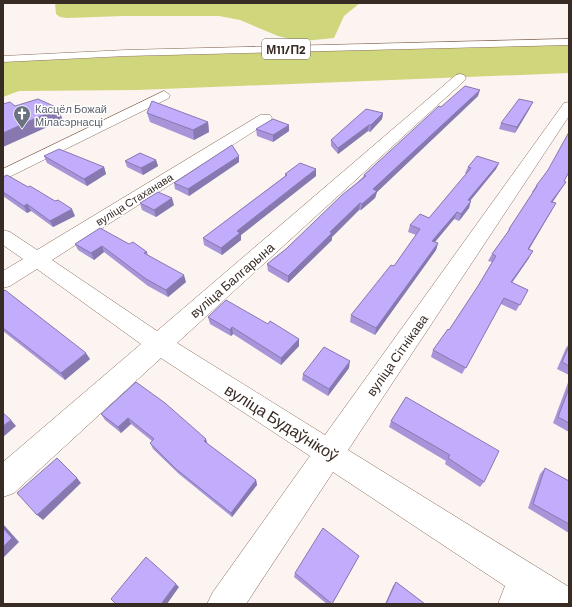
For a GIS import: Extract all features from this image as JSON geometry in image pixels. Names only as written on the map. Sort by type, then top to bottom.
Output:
[{"type":"main road","name":"М11/П2","points":[[3,59],[126,53],[569,42]]},
{"type":"main road","name":"вуліца Балгарына","points":[[3,482],[460,78]]},
{"type":"main road","points":[[3,175],[164,95]]},
{"type":"main road","name":"вуліца Сітнікава","points":[[225,604],[569,106]]},
{"type":"main road","name":"вуліца Стаханава","points":[[3,281],[265,118]]},
{"type":"main road","name":"вуліца Будаўнікоў","points":[[3,236],[159,344],[329,452],[521,591],[564,604]]},
{"type":"green space","points":[[55,3],[360,3],[344,16],[334,38],[304,41],[278,36],[240,20],[219,16],[60,17],[56,14]]},
{"type":"green space","points":[[569,45],[569,73],[137,90],[19,91],[3,97],[3,62],[135,56]]},
{"type":"building","points":[[465,86],[480,90],[373,189],[377,191],[362,204],[360,203],[288,276],[267,264],[286,249],[342,195],[366,176],[364,175],[439,106],[441,107]]},
{"type":"building","points":[[38,99],[58,108],[3,133],[3,104],[10,102],[15,106]]},
{"type":"building","points":[[519,99],[533,102],[517,127],[501,123]]},
{"type":"building","points":[[152,101],[208,122],[193,130],[147,113]]},
{"type":"building","points":[[366,109],[383,113],[371,125],[338,148],[331,140]]},
{"type":"building","points":[[273,119],[289,125],[273,135],[256,129]]},
{"type":"building","points":[[569,132],[569,172],[564,181],[566,182],[551,202],[556,203],[528,249],[533,251],[511,282],[528,290],[520,305],[504,298],[466,368],[433,350],[448,329],[449,330],[478,286],[496,256],[492,254],[548,170]]},
{"type":"building","points":[[232,145],[239,156],[188,189],[174,183]]},
{"type":"building","points":[[59,149],[104,167],[84,179],[44,156]]},
{"type":"building","points":[[140,153],[156,160],[141,168],[125,161]]},
{"type":"building","points":[[477,156],[499,163],[468,200],[471,201],[461,214],[457,212],[432,241],[438,243],[376,328],[351,315],[391,265],[394,266],[420,229],[410,225],[420,214],[429,218],[471,168],[468,167]]},
{"type":"building","points":[[300,163],[316,169],[237,231],[240,233],[221,248],[203,238],[287,175],[285,174]]},
{"type":"building","points":[[7,175],[28,187],[30,186],[55,201],[58,200],[72,209],[50,221],[27,204],[24,206],[3,192],[3,177]]},
{"type":"building","points":[[158,192],[172,198],[154,210],[140,203]]},
{"type":"building","points":[[100,228],[129,244],[133,242],[147,252],[144,253],[184,275],[166,290],[146,279],[102,246],[91,253],[75,244]]},
{"type":"building","points":[[5,290],[86,353],[61,373],[3,328],[3,292]]},
{"type":"building","points":[[226,300],[268,324],[270,321],[299,339],[281,358],[232,327],[230,330],[208,317]]},
{"type":"building","points":[[569,346],[569,366],[562,362]]},
{"type":"building","points":[[324,347],[350,361],[329,389],[303,374]]},
{"type":"building","points":[[136,382],[165,403],[206,439],[204,441],[256,480],[231,513],[176,469],[150,443],[154,439],[128,418],[118,427],[101,414]]},
{"type":"building","points":[[569,388],[569,423],[558,417]]},
{"type":"building","points":[[406,397],[499,451],[484,482],[448,458],[450,455],[391,421]]},
{"type":"building","points":[[3,413],[11,420],[3,426]]},
{"type":"building","points":[[57,458],[77,478],[37,515],[17,493]]},
{"type":"building","points":[[545,468],[569,481],[569,524],[533,504]]},
{"type":"building","points":[[3,528],[12,538],[3,547]]},
{"type":"building","points":[[323,528],[359,556],[332,604],[295,573]]},
{"type":"building","points":[[146,557],[176,584],[161,604],[116,604],[111,599]]},
{"type":"building","points":[[396,582],[425,604],[386,604]]},
{"type":"place","name":"Касцёл Божай Міласэрнасці","points":[[22,129]]}]
